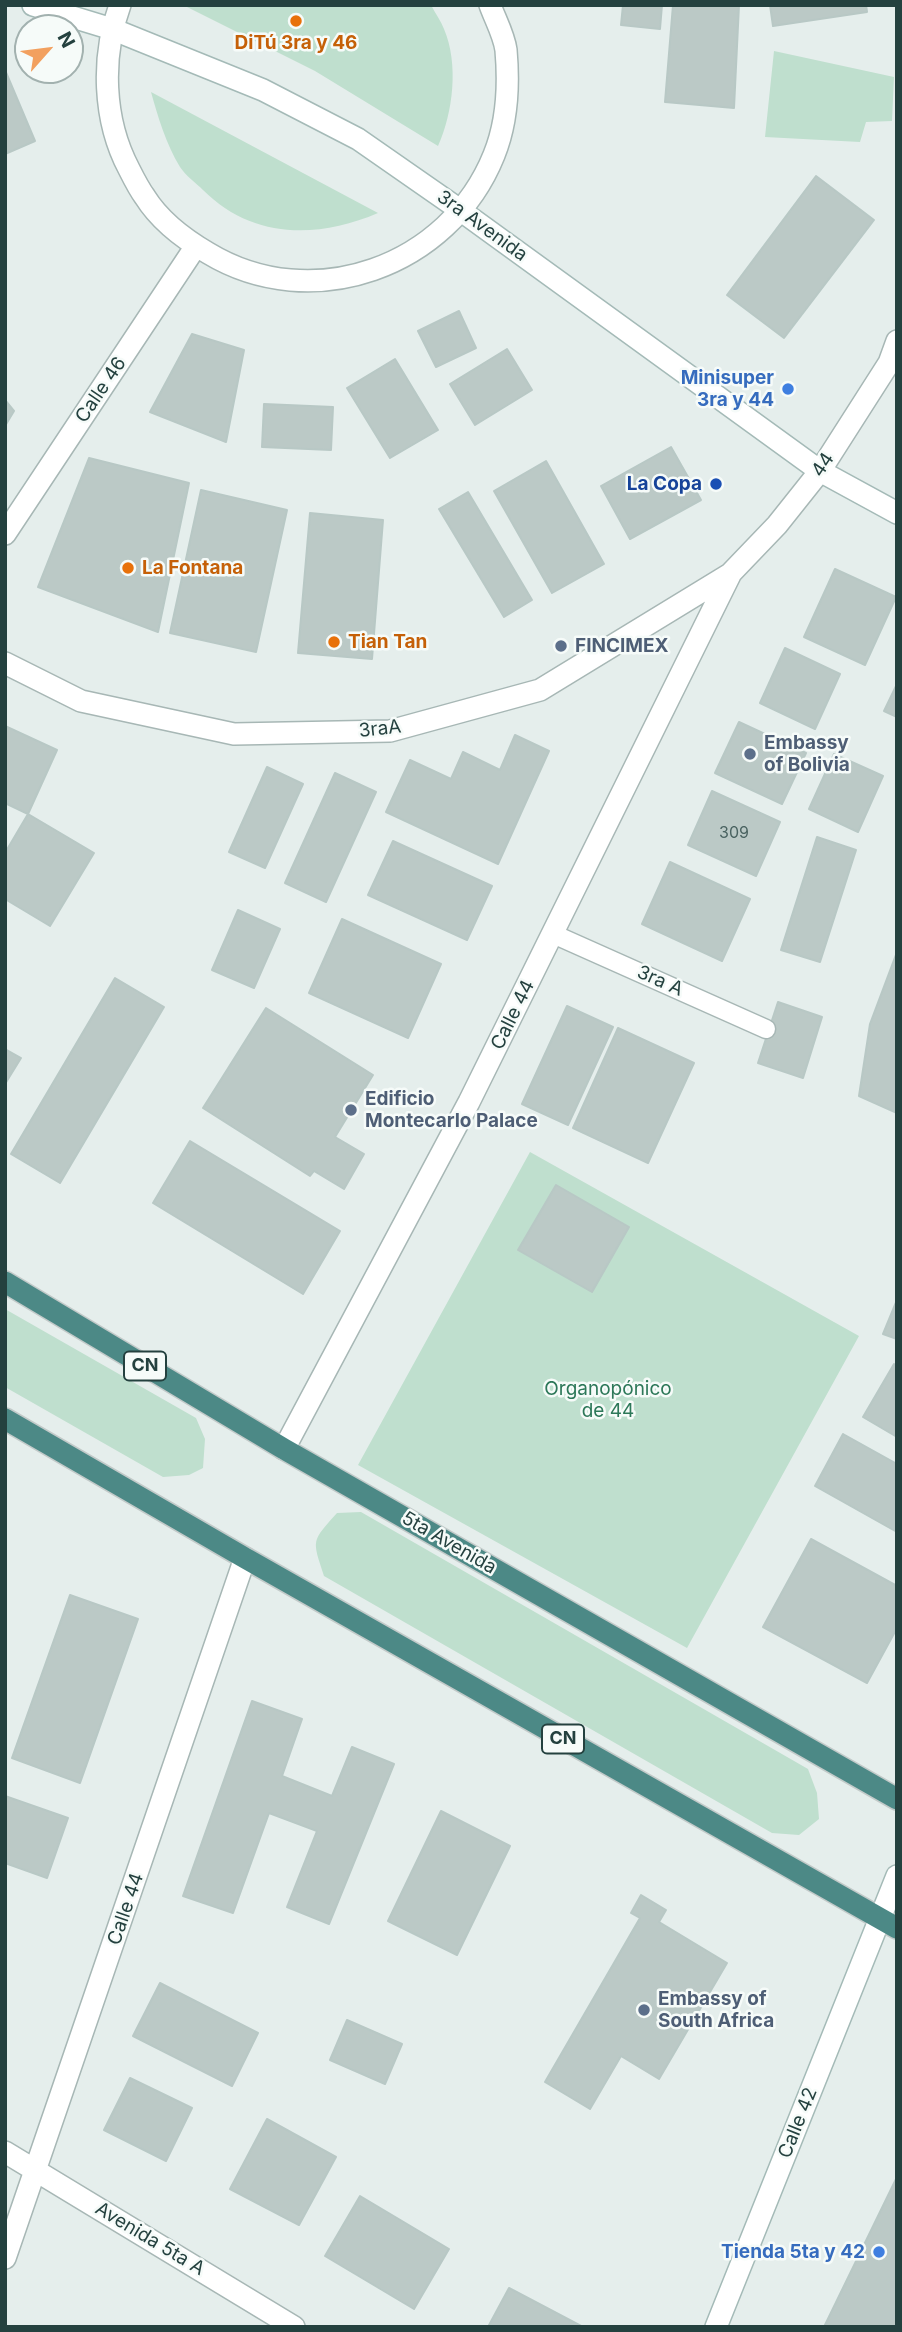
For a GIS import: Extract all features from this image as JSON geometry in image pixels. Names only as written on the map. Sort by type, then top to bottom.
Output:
[{"type":"highway","name":"5ta Avenida","points":[[5,1282],[284,1449],[897,1799]]},
{"type":"highway","name":"CN","points":[[5,1419],[888,1923]]},
{"type":"street","name":"3ra Avenida","points":[[33,5],[111,29],[263,90],[358,139],[820,471],[897,513]]},
{"type":"street","points":[[120,5],[111,29],[108,101],[120,151],[146,199],[183,238],[228,266],[281,280],[334,281],[386,267],[432,240],[469,201],[495,154],[507,102],[506,48],[490,5]]},
{"type":"street","name":"Calle 46","points":[[5,534],[196,246]]},
{"type":"street","name":"44","points":[[730,574],[777,525],[820,471],[889,363],[897,341]]},
{"type":"street","name":"3raA","points":[[5,663],[80,701],[234,734],[390,731],[540,690],[730,574]]},
{"type":"street","name":"Calle 44","points":[[284,1449],[470,1102],[730,574]]},
{"type":"street","name":"Calle 44","points":[[5,2258],[245,1558]]},
{"type":"street","name":"Calle 42","points":[[716,2327],[888,1923],[897,1876]]},
{"type":"street","name":"Avenida 5ta A","points":[[5,2152],[295,2327]]},
{"type":"lane","name":"3ra A","points":[[553,934],[766,1029]]},
{"type":"green space","points":[[183,5],[431,5],[449,43],[453,73],[447,119],[438,146],[315,71]]},
{"type":"green space","points":[[774,51],[894,77],[892,121],[866,122],[860,142],[765,137]]},
{"type":"green space","points":[[151,92],[378,213],[332,227],[309,230],[286,230],[242,218],[222,206],[180,167],[167,140]]},
{"type":"green space","name":"Organopónico de 44","points":[[530,1152],[859,1336],[687,1648],[358,1465]]},
{"type":"green space","points":[[5,1309],[196,1418],[205,1439],[203,1468],[189,1475],[163,1477],[5,1387]]},
{"type":"green space","points":[[361,1512],[808,1769],[817,1793],[819,1819],[799,1835],[772,1833],[324,1576],[317,1555],[318,1536],[337,1513]]},
{"type":"building","points":[[623,5],[662,5],[660,29],[621,25]]},
{"type":"building","points":[[673,5],[739,5],[734,108],[665,102]]},
{"type":"building","points":[[770,5],[866,5],[867,12],[773,26]]},
{"type":"building","points":[[5,70],[35,141],[5,154]]},
{"type":"building","points":[[816,176],[874,220],[784,338],[727,295]]},
{"type":"building","points":[[459,311],[476,348],[436,367],[418,331]]},
{"type":"building","points":[[192,334],[244,350],[226,442],[150,412]]},
{"type":"building","points":[[507,349],[532,390],[475,425],[450,384]]},
{"type":"building","points":[[395,359],[438,430],[390,458],[347,388]]},
{"type":"building","points":[[5,400],[14,411],[5,426]]},
{"type":"building","points":[[264,404],[333,407],[331,450],[262,447]]},
{"type":"building","points":[[671,447],[701,500],[630,539],[601,486]]},
{"type":"building","points":[[89,458],[189,483],[158,632],[38,587]]},
{"type":"building","points":[[546,461],[604,564],[552,593],[494,491]]},
{"type":"building","points":[[201,490],[287,510],[256,652],[170,633]]},
{"type":"building","points":[[468,492],[532,600],[504,617],[439,509]]},
{"type":"building","points":[[310,513],[383,520],[372,659],[298,653]]},
{"type":"building","points":[[835,569],[896,597],[865,665],[804,637]]},
{"type":"building","points":[[785,648],[840,674],[815,729],[760,703]]},
{"type":"building","points":[[897,684],[897,717],[884,711]]},
{"type":"building","points":[[739,722],[806,753],[782,804],[715,773]]},
{"type":"building","points":[[5,726],[57,750],[28,814],[5,803]]},
{"type":"building","points":[[515,735],[549,751],[498,864],[386,812],[410,760],[451,779],[463,752],[500,770]]},
{"type":"building","points":[[834,754],[883,776],[858,832],[809,809]]},
{"type":"building","points":[[267,767],[303,784],[265,868],[229,852]]},
{"type":"building","points":[[335,773],[376,792],[326,902],[285,883]]},
{"type":"building","points":[[712,791],[780,822],[756,876],[688,845]]},
{"type":"building","points":[[28,814],[94,853],[50,926],[5,899],[5,853]]},
{"type":"building","points":[[817,837],[856,850],[820,962],[781,950]]},
{"type":"building","points":[[393,841],[492,886],[467,940],[368,895]]},
{"type":"building","points":[[670,862],[750,899],[722,961],[642,924]]},
{"type":"building","points":[[238,910],[280,929],[254,988],[212,970]]},
{"type":"building","points":[[342,919],[441,964],[408,1038],[309,993]]},
{"type":"building","points":[[897,952],[897,1113],[859,1096],[870,1024]]},
{"type":"building","points":[[115,978],[164,1007],[60,1183],[11,1154]]},
{"type":"building","points":[[778,1002],[822,1017],[803,1078],[758,1063]]},
{"type":"building","points":[[567,1006],[613,1027],[568,1125],[522,1104]]},
{"type":"building","points":[[266,1008],[373,1075],[335,1137],[364,1154],[344,1189],[314,1171],[310,1176],[203,1108]]},
{"type":"building","points":[[618,1028],[694,1063],[648,1163],[573,1128]]},
{"type":"building","points":[[5,1049],[21,1058],[5,1084]]},
{"type":"building","points":[[190,1141],[340,1231],[303,1294],[153,1203]]},
{"type":"building","points":[[556,1185],[629,1227],[592,1292],[518,1250]]},
{"type":"building","points":[[897,1300],[897,1339],[883,1334]]},
{"type":"building","points":[[894,1364],[897,1366],[897,1437],[863,1417]]},
{"type":"building","points":[[843,1434],[897,1464],[897,1532],[815,1486]]},
{"type":"building","points":[[811,1539],[897,1586],[897,1628],[867,1683],[763,1627]]},
{"type":"building","points":[[70,1595],[138,1619],[80,1783],[12,1758]]},
{"type":"building","points":[[252,1701],[302,1719],[282,1776],[332,1796],[352,1747],[394,1764],[329,1924],[287,1907],[317,1831],[269,1813],[233,1913],[183,1896]]},
{"type":"building","points":[[5,1796],[68,1818],[47,1878],[5,1863]]},
{"type":"building","points":[[441,1811],[510,1846],[457,1955],[388,1921]]},
{"type":"building","name":"Embassy of South Africa","points":[[641,1895],[666,1910],[659,1922],[727,1963],[659,2079],[621,2056],[590,2109],[545,2082],[640,1918],[631,1913]]},
{"type":"building","points":[[160,1983],[258,2033],[232,2086],[133,2036]]},
{"type":"building","points":[[347,2020],[402,2044],[385,2084],[330,2060]]},
{"type":"building","points":[[130,2078],[192,2108],[166,2161],[104,2130]]},
{"type":"building","points":[[267,2119],[336,2157],[299,2225],[230,2189]]},
{"type":"building","name":"Tienda 5ta y 42","points":[[897,2177],[897,2327],[824,2327]]},
{"type":"building","points":[[360,2196],[449,2249],[414,2309],[325,2256]]},
{"type":"building","points":[[509,2288],[583,2327],[488,2327]]},
{"type":"place","name":"DiTú 3ra y 46","points":[[296,21]]},
{"type":"place","name":"Minisuper 3ra y 44","points":[[788,389]]},
{"type":"place","name":"La Copa","points":[[716,484]]},
{"type":"place","name":"La Fontana","points":[[128,568]]},
{"type":"place","name":"Tian Tan","points":[[334,642]]},
{"type":"place","name":"FINCIMEX","points":[[561,646]]},
{"type":"place","name":"Embassy of Bolivia","points":[[750,754]]},
{"type":"place","name":"Edificio Montecarlo Palace","points":[[351,1110]]},
{"type":"place","name":"Embassy of South Africa","points":[[644,2010]]},
{"type":"place","name":"Tienda 5ta y 42","points":[[879,2252]]}]
